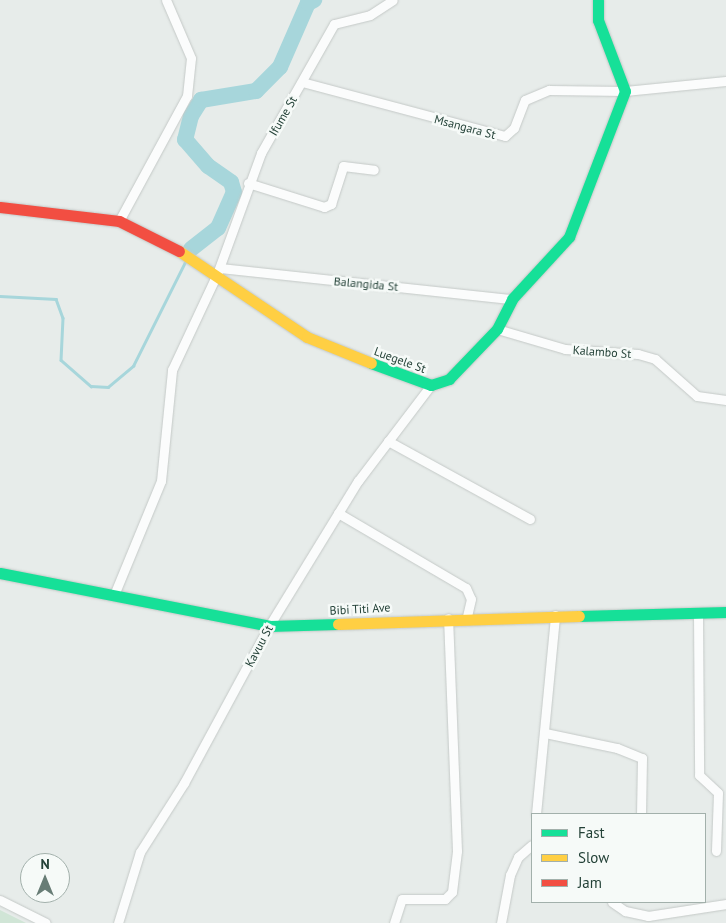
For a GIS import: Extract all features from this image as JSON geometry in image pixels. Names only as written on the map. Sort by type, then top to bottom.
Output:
[{"type":"street","points":[[119,221],[189,88],[191,58],[166,0]]},
{"type":"street","name":"Ifume St","points":[[114,595],[161,481],[172,370],[218,271],[248,184],[334,24],[370,15],[393,0]]},
{"type":"street","points":[[598,0],[598,20],[625,91]]},
{"type":"street","name":"Msangara St","points":[[302,82],[494,136],[510,134],[519,110],[534,94],[625,91],[726,81]]},
{"type":"street","name":"Luegele St","points":[[0,207],[34,208],[119,221],[163,240],[218,271],[307,337],[431,385],[449,379],[497,329],[512,298],[569,237],[625,91]]},
{"type":"street","points":[[248,184],[324,208],[331,204],[343,166],[374,170]]},
{"type":"street","name":"Balangida St","points":[[218,271],[512,298]]},
{"type":"street","name":"Kalambo St","points":[[497,329],[564,349],[638,354],[655,360],[697,396],[726,400]]},
{"type":"street","name":"Kavuu St","points":[[118,923],[140,852],[184,783],[269,626],[338,513],[388,440],[431,385]]},
{"type":"street","points":[[388,440],[530,519]]},
{"type":"street","points":[[338,513],[466,588],[471,599],[467,617]]},
{"type":"street","name":"Bibi Titi Ave","points":[[0,573],[269,626],[467,617],[726,612]]},
{"type":"street","points":[[698,612],[699,776],[718,793],[716,852]]},
{"type":"street","points":[[536,813],[555,615]]},
{"type":"street","points":[[394,923],[402,899],[445,899],[452,892],[457,851],[448,618]]},
{"type":"street","points":[[545,733],[617,748],[642,758],[641,813]]},
{"type":"street","points":[[501,923],[510,874],[518,857],[531,846]]},
{"type":"street","points":[[0,900],[46,923]]},
{"type":"street","points":[[626,906],[637,919],[726,904]]},
{"type":"green space","points":[[0,910],[26,923],[0,923]]},
{"type":"waterway","points":[[191,249],[218,228],[234,192],[231,182],[208,166],[185,140],[191,116],[201,100],[256,91],[280,67],[308,3],[314,0]]},
{"type":"waterway","points":[[0,296],[56,299],[63,318],[61,360],[91,386],[108,387],[133,366],[185,262]]},
{"type":"traffic: fast","points":[[371,363],[431,385],[449,379],[497,329],[512,299],[569,237],[625,91],[598,20],[598,0]]},
{"type":"traffic: fast","points":[[0,573],[269,626],[338,624]]},
{"type":"traffic: fast","points":[[579,616],[726,612]]},
{"type":"traffic: slow","points":[[179,251],[307,337],[371,363]]},
{"type":"traffic: slow","points":[[338,624],[579,616]]},
{"type":"traffic: jam","points":[[0,207],[119,221],[179,251]]}]
